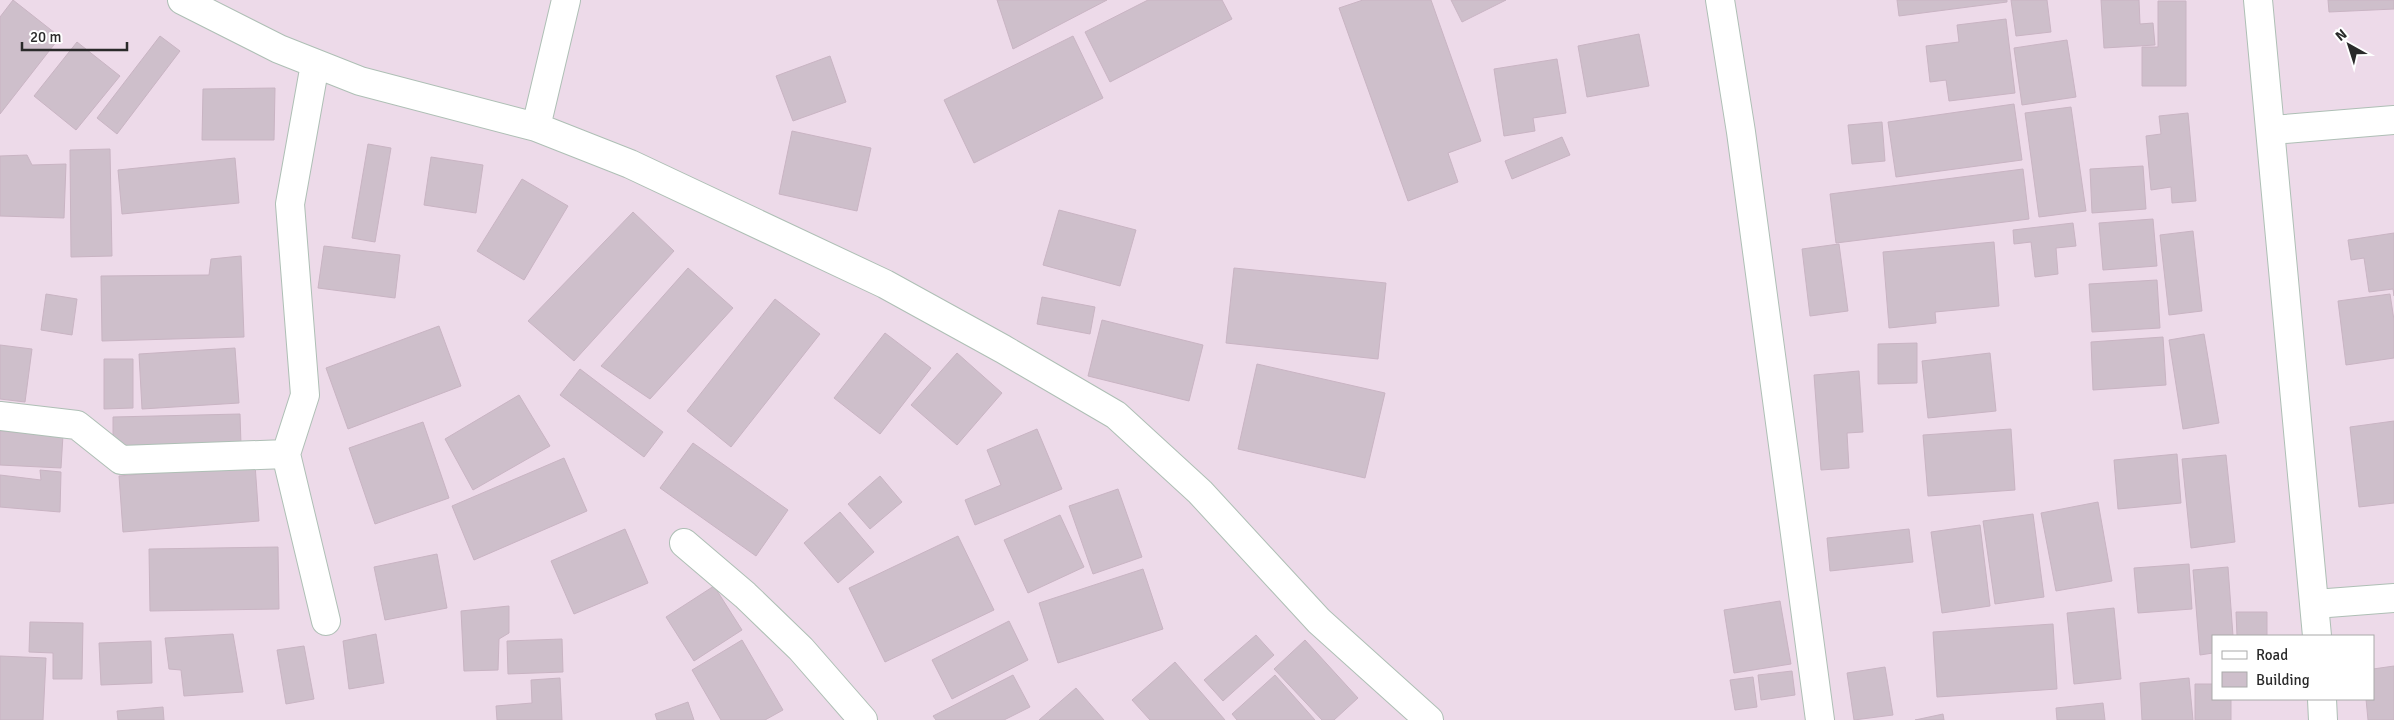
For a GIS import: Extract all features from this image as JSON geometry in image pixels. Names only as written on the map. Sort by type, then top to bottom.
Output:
[{"type":"street","points":[[182,0],[278,49],[360,81],[536,127],[630,164],[885,284],[1003,348],[1116,415],[1200,492],[1319,621],[1429,720]]},
{"type":"street","points":[[536,127],[566,0]]},
{"type":"street","points":[[1720,0],[1742,142],[1820,720]]},
{"type":"street","points":[[2258,0],[2272,130],[2317,635]]},
{"type":"street","points":[[315,64],[290,204],[305,396],[286,454],[326,621]]},
{"type":"street","points":[[2272,130],[2394,120]]},
{"type":"street","points":[[0,416],[77,425],[121,460],[286,454]]},
{"type":"street","points":[[684,543],[745,595],[801,650],[863,720]]},
{"type":"street","points":[[2315,604],[2394,598]]},
{"type":"street","points":[[2322,700],[2323,720]]},
{"type":"building","points":[[13,0],[60,37],[0,114],[0,17]]},
{"type":"building","points":[[997,0],[1107,0],[1013,49]]},
{"type":"building","points":[[1148,0],[1222,0],[1232,19],[1110,82],[1085,32]]},
{"type":"building","points":[[1363,0],[1431,0],[1481,141],[1448,153],[1458,182],[1408,201],[1339,8]]},
{"type":"building","points":[[1451,0],[1506,0],[1462,22]]},
{"type":"building","points":[[1897,0],[2007,0],[2007,2],[1899,16]]},
{"type":"building","points":[[2011,0],[2047,0],[2051,32],[2016,36]]},
{"type":"building","points":[[2101,0],[2139,0],[2140,24],[2153,23],[2155,45],[2104,48]]},
{"type":"building","points":[[2328,0],[2394,0],[2394,9],[2329,12]]},
{"type":"building","points":[[2158,1],[2186,1],[2186,86],[2142,86],[2142,47],[2158,47]]},
{"type":"building","points":[[2006,19],[2015,93],[1949,101],[1946,80],[1930,82],[1926,46],[1959,42],[1957,25]]},
{"type":"building","points":[[1639,34],[1649,86],[1587,97],[1578,46]]},
{"type":"building","points":[[160,36],[180,51],[117,134],[97,118]]},
{"type":"building","points":[[1073,36],[1103,98],[974,163],[944,100]]},
{"type":"building","points":[[2067,40],[2076,97],[2022,105],[2014,48]]},
{"type":"building","points":[[77,42],[120,76],[76,130],[34,96]]},
{"type":"building","points":[[830,56],[846,102],[793,121],[776,76]]},
{"type":"building","points":[[1557,59],[1566,113],[1533,118],[1535,131],[1504,136],[1494,69]]},
{"type":"building","points":[[275,88],[274,140],[202,140],[203,89]]},
{"type":"building","points":[[2014,104],[2022,160],[1896,177],[1888,122]]},
{"type":"building","points":[[2071,107],[2086,211],[2039,217],[2025,113]]},
{"type":"building","points":[[2188,113],[2196,201],[2172,203],[2171,187],[2151,190],[2146,136],[2161,134],[2159,116]]},
{"type":"building","points":[[1882,122],[1885,161],[1852,164],[1848,125]]},
{"type":"building","points":[[792,131],[871,148],[857,211],[779,194]]},
{"type":"building","points":[[1562,137],[1570,155],[1512,179],[1505,161]]},
{"type":"building","points":[[368,144],[391,148],[375,242],[352,238]]},
{"type":"building","points":[[110,149],[112,256],[71,257],[70,150]]},
{"type":"building","points":[[27,155],[32,165],[66,164],[64,218],[0,216],[0,156]]},
{"type":"building","points":[[431,157],[483,165],[476,213],[424,205]]},
{"type":"building","points":[[235,158],[239,203],[122,214],[118,170]]},
{"type":"building","points":[[2143,166],[2146,209],[2092,213],[2090,169]]},
{"type":"building","points":[[2023,169],[2029,219],[1836,243],[1830,194]]},
{"type":"building","points":[[522,179],[568,206],[524,280],[477,251]]},
{"type":"building","points":[[1059,210],[1136,230],[1120,286],[1043,265]]},
{"type":"building","points":[[633,212],[674,251],[574,361],[528,321]]},
{"type":"building","points":[[2153,219],[2157,266],[2103,270],[2099,223]]},
{"type":"building","points":[[2073,223],[2076,246],[2056,248],[2058,274],[2035,277],[2031,242],[2014,244],[2013,230]]},
{"type":"building","points":[[2193,231],[2202,311],[2169,315],[2160,235]]},
{"type":"building","points":[[2394,233],[2394,296],[2393,289],[2369,292],[2364,258],[2351,260],[2348,240]]},
{"type":"building","points":[[1994,242],[1999,306],[1935,312],[1936,323],[1889,328],[1883,252]]},
{"type":"building","points":[[1839,244],[1848,311],[1810,316],[1802,249]]},
{"type":"building","points":[[324,246],[400,255],[395,298],[318,288]]},
{"type":"building","points":[[241,256],[244,337],[102,341],[101,276],[209,275],[211,259]]},
{"type":"building","points":[[688,268],[733,308],[650,399],[601,366]]},
{"type":"building","points":[[1234,268],[1386,283],[1378,359],[1226,343]]},
{"type":"building","points":[[2157,280],[2160,328],[2092,332],[2089,284]]},
{"type":"building","points":[[46,294],[77,299],[72,335],[41,330]]},
{"type":"building","points":[[2390,294],[2394,320],[2394,358],[2346,365],[2338,301]]},
{"type":"building","points":[[1042,297],[1095,307],[1090,334],[1037,324]]},
{"type":"building","points":[[775,299],[820,334],[731,447],[687,411]]},
{"type":"building","points":[[1102,320],[1203,345],[1189,401],[1088,376]]},
{"type":"building","points":[[439,326],[461,386],[348,429],[326,368]]},
{"type":"building","points":[[885,333],[931,368],[880,434],[834,398]]},
{"type":"building","points":[[2204,334],[2219,423],[2183,429],[2169,340]]},
{"type":"building","points":[[2163,337],[2166,385],[2093,390],[2091,342]]},
{"type":"building","points":[[1917,343],[1917,383],[1878,384],[1878,344]]},
{"type":"building","points":[[0,345],[32,349],[25,402],[0,399]]},
{"type":"building","points":[[235,348],[239,403],[142,409],[139,354]]},
{"type":"building","points":[[957,353],[1002,393],[957,445],[911,405]]},
{"type":"building","points":[[1990,353],[1996,411],[1928,418],[1922,361]]},
{"type":"building","points":[[104,359],[133,359],[133,408],[104,409]]},
{"type":"building","points":[[1257,364],[1385,393],[1365,478],[1238,449]]},
{"type":"building","points":[[580,369],[663,432],[644,457],[560,395]]},
{"type":"building","points":[[1859,371],[1863,432],[1847,433],[1849,468],[1821,470],[1814,375]]},
{"type":"building","points":[[519,395],[550,446],[473,490],[445,439]]},
{"type":"building","points":[[240,414],[241,445],[113,447],[113,417]]},
{"type":"building","points":[[2394,421],[2394,503],[2359,507],[2350,427]]},
{"type":"building","points":[[423,422],[449,498],[375,524],[349,448]]},
{"type":"building","points":[[1037,429],[1062,489],[975,525],[965,500],[1001,485],[987,450]]},
{"type":"building","points":[[2011,429],[2015,490],[1928,496],[1923,435]]},
{"type":"building","points":[[0,431],[63,435],[61,468],[0,465]]},
{"type":"building","points":[[693,443],[788,510],[756,556],[660,488]]},
{"type":"building","points":[[2177,454],[2181,503],[2118,509],[2114,460]]},
{"type":"building","points":[[2226,455],[2235,542],[2191,548],[2182,459]]},
{"type":"building","points":[[564,458],[587,511],[474,560],[452,506]]},
{"type":"building","points":[[255,464],[259,521],[123,532],[119,476]]},
{"type":"building","points":[[40,470],[61,472],[60,512],[0,507],[0,475],[41,480]]},
{"type":"building","points":[[880,476],[902,502],[870,529],[848,504]]},
{"type":"building","points":[[1118,489],[1142,557],[1093,574],[1069,506]]},
{"type":"building","points":[[2098,502],[2112,581],[2056,591],[2041,513]]},
{"type":"building","points":[[840,512],[874,552],[838,583],[804,543]]},
{"type":"building","points":[[2033,514],[2044,597],[1995,604],[1983,521]]},
{"type":"building","points":[[1060,515],[1084,567],[1028,593],[1004,540]]},
{"type":"building","points":[[1980,525],[1990,606],[1942,613],[1931,532]]},
{"type":"building","points":[[625,529],[648,583],[574,614],[551,561]]},
{"type":"building","points":[[1909,529],[1913,562],[1830,571],[1827,538]]},
{"type":"building","points":[[958,536],[994,610],[885,662],[849,588]]},
{"type":"building","points":[[278,547],[279,609],[150,611],[149,549]]},
{"type":"building","points":[[437,554],[447,608],[385,620],[374,567]]},
{"type":"building","points":[[2189,564],[2192,609],[2138,613],[2134,568]]},
{"type":"building","points":[[2228,567],[2233,635],[2212,635],[2212,653],[2200,655],[2193,570]]},
{"type":"building","points":[[1143,569],[1163,629],[1058,663],[1039,603]]},
{"type":"building","points":[[714,586],[742,630],[694,661],[666,617]]},
{"type":"building","points":[[1780,601],[1791,664],[1734,673],[1724,610]]},
{"type":"building","points":[[509,606],[509,633],[499,639],[498,670],[464,671],[461,611]]},
{"type":"building","points":[[2114,608],[2121,679],[2074,684],[2067,613]]},
{"type":"building","points":[[2236,612],[2267,612],[2267,635],[2237,635]]},
{"type":"building","points":[[1009,621],[1028,660],[952,699],[932,660]]},
{"type":"building","points":[[30,622],[83,623],[82,679],[53,679],[53,653],[29,652]]},
{"type":"building","points":[[2053,624],[2057,689],[1937,697],[1933,632]]},
{"type":"building","points":[[233,634],[243,692],[184,696],[181,670],[169,669],[165,638]]},
{"type":"building","points":[[376,634],[384,683],[349,689],[343,641]]},
{"type":"building","points":[[1256,635],[1274,655],[1223,701],[1204,680]]},
{"type":"building","points":[[562,639],[563,672],[508,674],[507,641]]},
{"type":"building","points":[[742,640],[783,710],[765,720],[721,720],[692,670]]},
{"type":"building","points":[[1305,640],[1358,698],[1334,720],[1322,720],[1274,669]]},
{"type":"building","points":[[151,641],[152,683],[101,685],[99,643]]},
{"type":"building","points":[[304,646],[314,699],[286,704],[277,650]]},
{"type":"building","points":[[0,656],[46,658],[43,720],[0,720]]},
{"type":"building","points":[[1175,662],[1225,720],[1150,720],[1132,700]]},
{"type":"building","points":[[2394,666],[2394,720],[2368,720],[2366,700],[2374,700],[2374,669]]},
{"type":"building","points":[[1885,667],[1893,715],[1854,720],[1847,673]]},
{"type":"building","points":[[1792,671],[1795,695],[1761,700],[1758,675]]},
{"type":"building","points":[[1013,675],[1030,707],[1004,720],[936,720],[933,716]]},
{"type":"building","points":[[1275,675],[1315,720],[1237,720],[1232,714]]},
{"type":"building","points":[[1753,677],[1757,707],[1735,710],[1730,680]]},
{"type":"building","points":[[560,678],[562,720],[497,720],[496,706],[532,703],[531,680]]},
{"type":"building","points":[[2189,678],[2193,720],[2142,720],[2140,683]]},
{"type":"building","points":[[2195,684],[2212,684],[2212,700],[2231,700],[2231,720],[2195,720]]},
{"type":"building","points":[[1076,688],[1104,720],[1039,720]]},
{"type":"building","points":[[688,702],[694,720],[657,720],[655,714]]},
{"type":"building","points":[[2103,703],[2105,720],[2057,720],[2056,708]]},
{"type":"building","points":[[163,707],[164,720],[118,720],[117,711]]},
{"type":"building","points":[[1943,714],[1944,720],[1915,720]]}]
